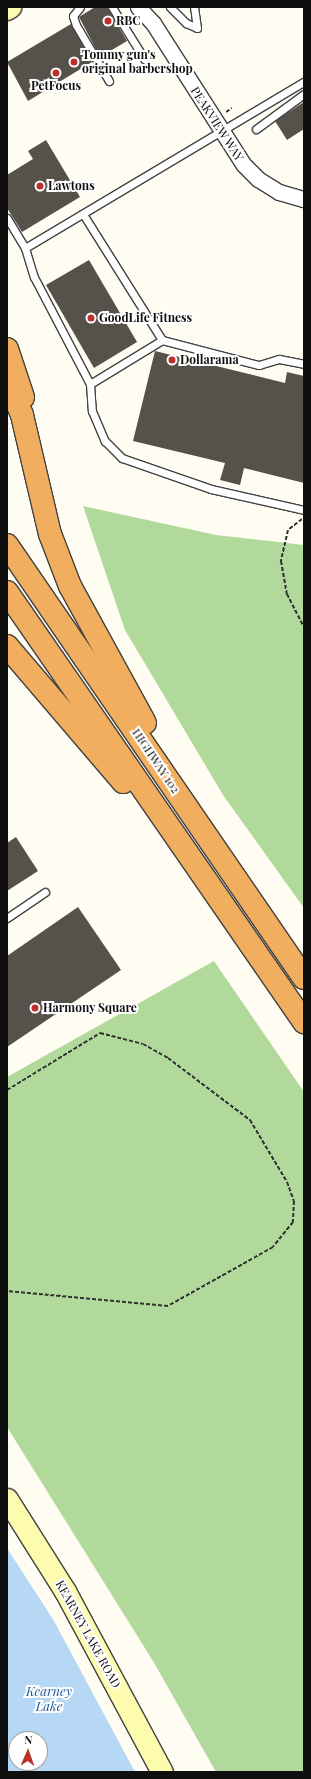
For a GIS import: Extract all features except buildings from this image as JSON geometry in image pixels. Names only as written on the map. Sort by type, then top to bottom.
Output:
[{"type":"highway","points":[[7,349],[25,406],[22,415]]},
{"type":"highway","points":[[7,381],[22,415],[50,534],[70,586],[215,848]]},
{"type":"highway","name":"HIGHWAY 102","points":[[7,545],[304,978]]},
{"type":"highway","points":[[7,592],[304,1022]]},
{"type":"highway","points":[[7,646],[194,862]]},
{"type":"main road","name":"KEARNEY LAKE ROAD","points":[[7,1499],[65,1591],[162,1772]]},
{"type":"street","name":"PEAKVIEW WAY","points":[[138,7],[154,23],[220,130],[258,179],[279,192],[304,199]]},
{"type":"street","name":"PEAKVIEW WAY","points":[[150,7],[154,23]]},
{"type":"lane","points":[[80,7],[74,16],[76,25],[109,81]]},
{"type":"lane","points":[[112,7],[145,60]]},
{"type":"lane","points":[[174,9],[197,28],[194,7]]},
{"type":"lane","points":[[25,248],[220,130],[304,82]]},
{"type":"lane","points":[[256,129],[304,94]]},
{"type":"lane","points":[[83,214],[162,340],[258,365],[279,359],[304,364]]},
{"type":"lane","points":[[7,218],[25,248],[34,277],[90,384],[92,411],[105,441],[122,458],[211,489],[304,510]]},
{"type":"lane","points":[[90,384],[162,340]]},
{"type":"lane","points":[[7,918],[45,892]]},
{"type":"path","points":[[304,517],[288,530],[280,561],[287,594],[304,627]]},
{"type":"path","points":[[7,1090],[100,1033],[143,1044],[168,1058],[250,1120],[287,1182],[294,1201],[293,1222],[273,1247],[168,1306],[7,1291]]},
{"type":"green space","points":[[83,506],[216,535],[304,545],[304,908],[223,795],[125,630]]},
{"type":"green space","points":[[214,961],[304,1092],[304,1772],[216,1772],[153,1661],[7,1427],[7,1077]]},
{"type":"water","name":"Kearney Lake","points":[[7,1548],[54,1621],[135,1772],[7,1772]]},
{"type":"place","name":"RBC","points":[[108,21]]},
{"type":"place","name":"Tommy gun's original barbershop","points":[[74,62]]},
{"type":"place","name":"PetFocus","points":[[56,73]]},
{"type":"place","name":"Lawtons","points":[[40,186]]},
{"type":"place","name":"GoodLife Fitness","points":[[91,318]]},
{"type":"place","name":"Dollarama","points":[[172,360]]},
{"type":"place","name":"Harmony Square","points":[[35,1008]]}]
